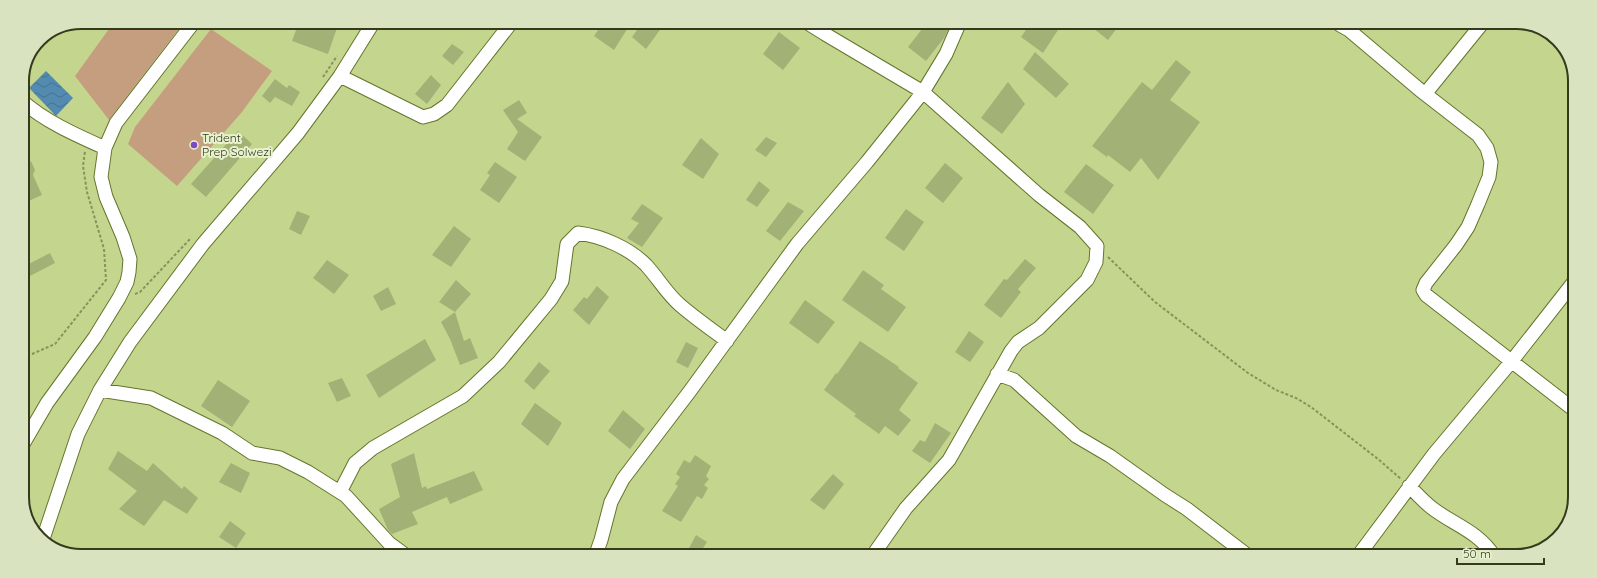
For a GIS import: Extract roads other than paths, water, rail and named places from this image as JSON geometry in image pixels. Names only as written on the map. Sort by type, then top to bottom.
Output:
[{"type":"street","points":[[29,434],[47,403],[95,337],[119,298],[128,277],[130,259],[124,237],[106,197],[101,177],[105,148],[116,123],[189,29]]},
{"type":"street","points":[[45,534],[78,434],[100,390],[130,342],[203,244],[298,133],[340,76],[369,29]]},
{"type":"street","points":[[340,76],[423,117],[434,114],[447,105],[506,29]]},
{"type":"street","points":[[817,29],[923,92],[1039,195],[1080,227],[1097,246],[1096,262],[1087,280],[1039,328],[1018,342],[1011,351],[949,460],[906,508],[878,549]]},
{"type":"street","points":[[598,549],[611,502],[623,479],[727,341],[797,244],[867,162],[923,92],[946,54],[957,29]]},
{"type":"street","points":[[1347,29],[1478,135],[1487,148],[1491,162],[1489,177],[1468,227],[1426,283],[1423,290],[1426,295],[1511,362],[1568,404]]},
{"type":"street","points":[[1426,94],[1478,29]]},
{"type":"street","points":[[29,107],[68,132],[105,148]]},
{"type":"street","points":[[340,492],[355,464],[373,448],[463,396],[499,362],[551,299],[562,281],[567,244],[578,233],[593,235],[629,252],[646,265],[663,287],[680,305],[727,341]]},
{"type":"street","points":[[1363,549],[1434,454],[1511,362],[1568,291]]},
{"type":"street","points":[[998,374],[1014,380],[1076,436],[1129,468],[1164,495],[1187,509],[1239,549]]},
{"type":"street","points":[[100,390],[151,398],[222,433],[252,453],[280,458],[308,472],[346,496],[389,543],[397,549]]},
{"type":"street","points":[[1409,486],[1431,507],[1476,536],[1488,549]]},
{"type":"water","points":[[46,71],[73,98],[56,116],[29,88]]},
{"type":"place","name":"Trident Prep Solwezi","points":[[194,145]]}]
